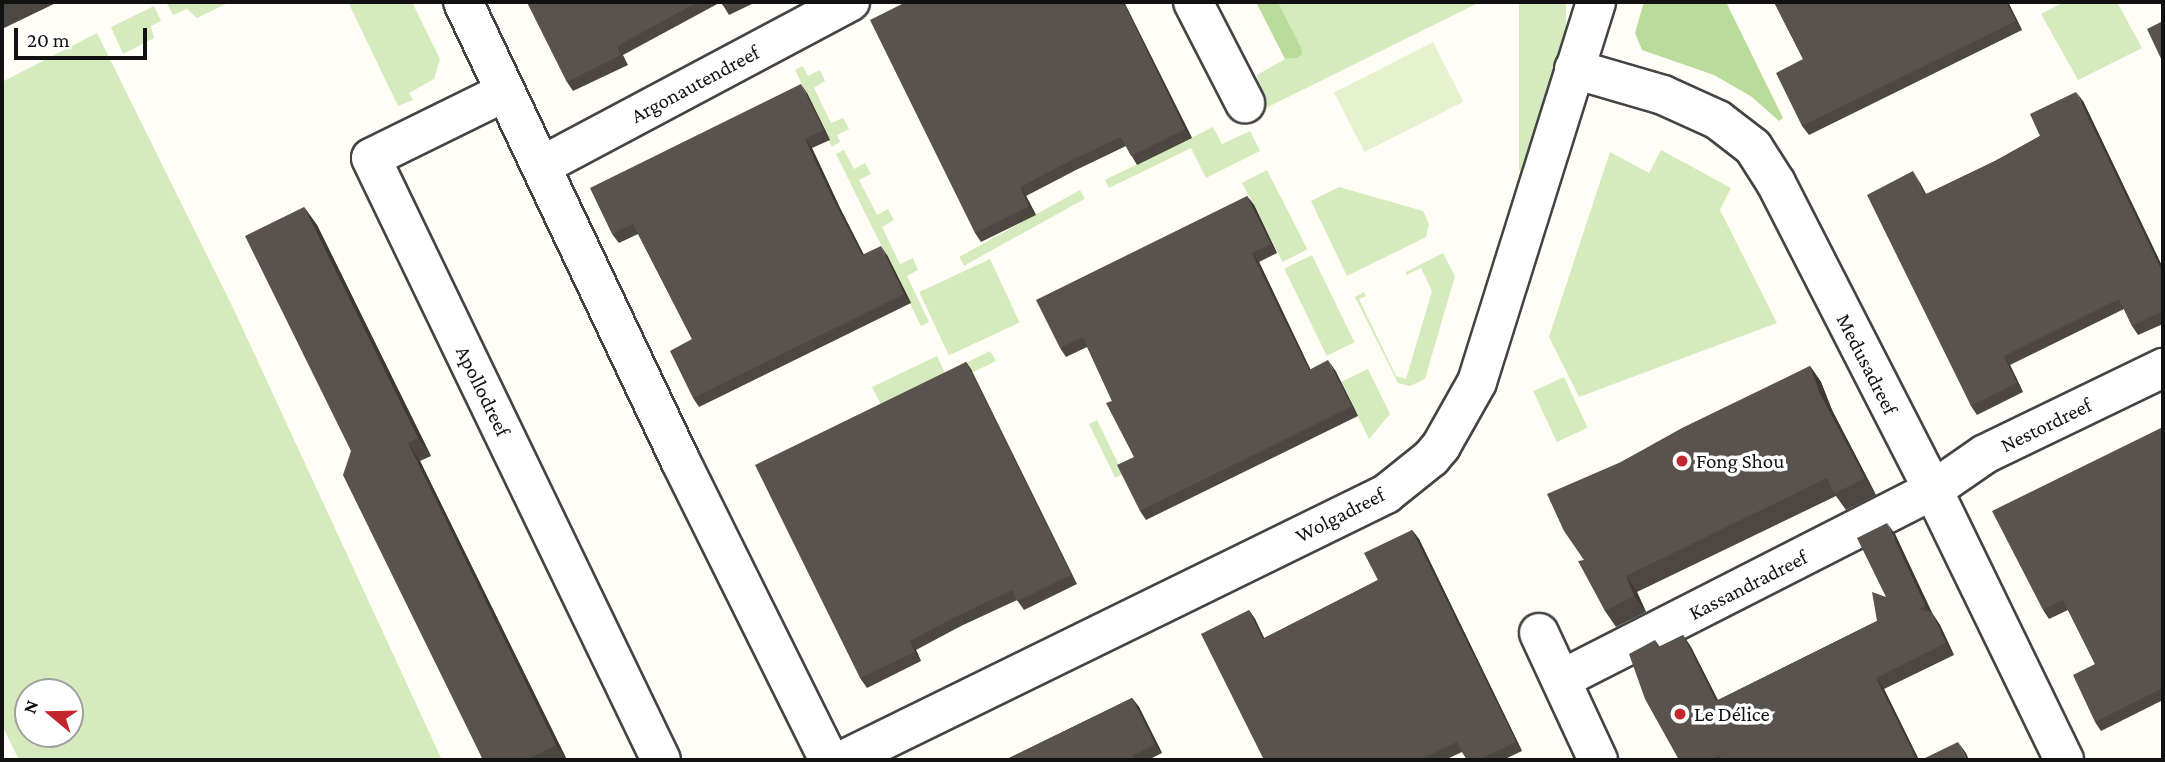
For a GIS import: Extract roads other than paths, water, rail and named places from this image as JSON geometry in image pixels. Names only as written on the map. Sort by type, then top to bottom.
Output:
[{"type":"street","points":[[463,2],[680,460],[829,760]]},
{"type":"street","name":"Argonautendreef","points":[[541,166],[850,2]]},
{"type":"street","points":[[1193,2],[1245,103]]},
{"type":"street","name":"Wolgadreef","points":[[843,760],[1386,494],[1431,458],[1441,446],[1476,382],[1595,2]]},
{"type":"street","name":"Medusadreef","points":[[1574,69],[1663,95],[1718,120],[1753,147],[1776,183],[1933,490],[2064,760]]},
{"type":"street","name":"Apollodreef","points":[[505,92],[371,158],[661,760]]},
{"type":"street","name":"Nestordreef","points":[[1933,490],[1985,454],[2163,368]]},
{"type":"street","name":"Kassandradreef","points":[[1562,679],[1933,490]]},
{"type":"street","points":[[1539,633],[1598,760]]},
{"type":"place","name":"Fong Shou","points":[[1682,461]]},
{"type":"place","name":"Le Délice","points":[[1680,714]]}]
